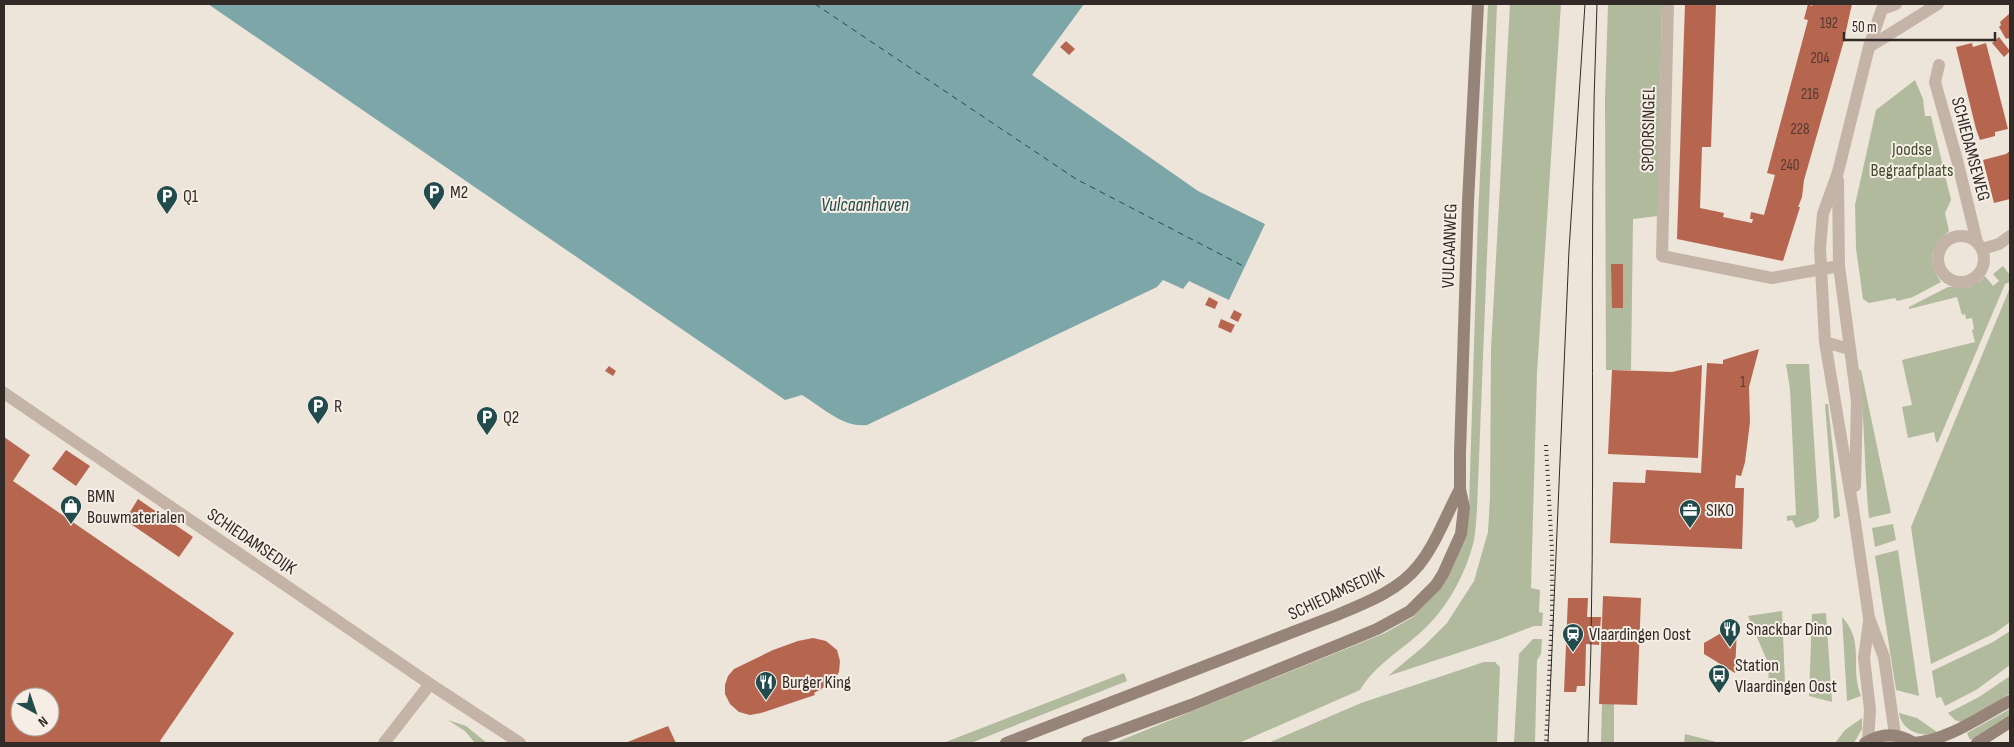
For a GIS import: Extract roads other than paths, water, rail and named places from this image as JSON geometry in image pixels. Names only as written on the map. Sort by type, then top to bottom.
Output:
[{"type":"main road","name":"VULCAANWEG","points":[[1460,489],[1468,202],[1478,4]]},
{"type":"main road","name":"SCHIEDAMSEDIJK","points":[[1006,743],[1368,602],[1393,588],[1418,567],[1460,489]]},
{"type":"main road","points":[[1087,743],[1191,705],[1348,641],[1377,629],[1410,610],[1436,585],[1461,534],[1464,508],[1460,489]]},
{"type":"main road","points":[[1867,742],[1881,736],[1894,735],[1914,743],[1926,742],[1944,736],[2010,701]]},
{"type":"main road","points":[[1977,743],[2010,722]]},
{"type":"street","name":"SPOORSINGEL","points":[[1668,4],[1662,256],[1772,278],[1821,269]]},
{"type":"street","points":[[1894,735],[1884,657],[1869,618],[1825,342],[1820,248],[1823,214],[1838,172],[1869,48],[1882,9],[1896,4]]},
{"type":"street","points":[[1869,48],[1938,4]]},
{"type":"street","name":"SCHIEDAMSEWEG","points":[[1938,65],[1934,82],[1979,245],[1999,244],[2010,236]]},
{"type":"street","points":[[1838,172],[1839,266],[1857,401],[1854,515]]},
{"type":"street","points":[[1821,269],[1839,266]]},
{"type":"street","points":[[1825,342],[1849,349]]},
{"type":"street","name":"SCHIEDAMSEDIJK","points":[[4,393],[430,684],[520,743]]},
{"type":"street","points":[[1867,742],[1870,710],[1864,658],[1869,618]]},
{"type":"street","points":[[384,743],[430,684]]},
{"type":"water","name":"Vulcaanhaven","points":[[208,4],[1084,4],[1032,75],[1198,191],[1265,224],[1229,300],[1189,281],[1183,289],[1163,280],[1157,287],[867,425],[858,425],[833,416],[802,395],[785,400]]},
{"type":"tram line","points":[[1548,743],[1569,250],[1585,4]]},
{"type":"tram line","points":[[1588,743],[1591,651],[1593,189],[1597,4]]},
{"type":"railway","points":[[1546,445],[1552,551],[1552,614],[1546,743]]},
{"type":"place","name":"M2","points":[[434,211]]},
{"type":"place","name":"Q1","points":[[167,215]]},
{"type":"place","name":"R","points":[[318,425]]},
{"type":"place","name":"Q2","points":[[487,436]]},
{"type":"place","name":"BMN Bouwmaterialen","points":[[71,525]]},
{"type":"place","name":"SIKO","points":[[1690,529]]},
{"type":"place","name":"Snackbar Dino","points":[[1730,648]]},
{"type":"place","name":"Vlaardingen Oost","points":[[1573,653]]},
{"type":"place","name":"Station Vlaardingen Oost","points":[[1719,694]]},
{"type":"place","name":"Burger King","points":[[766,701]]},
{"type":"park label","name":"Joodse Begraafplaats","points":[[1912,159]]}]
